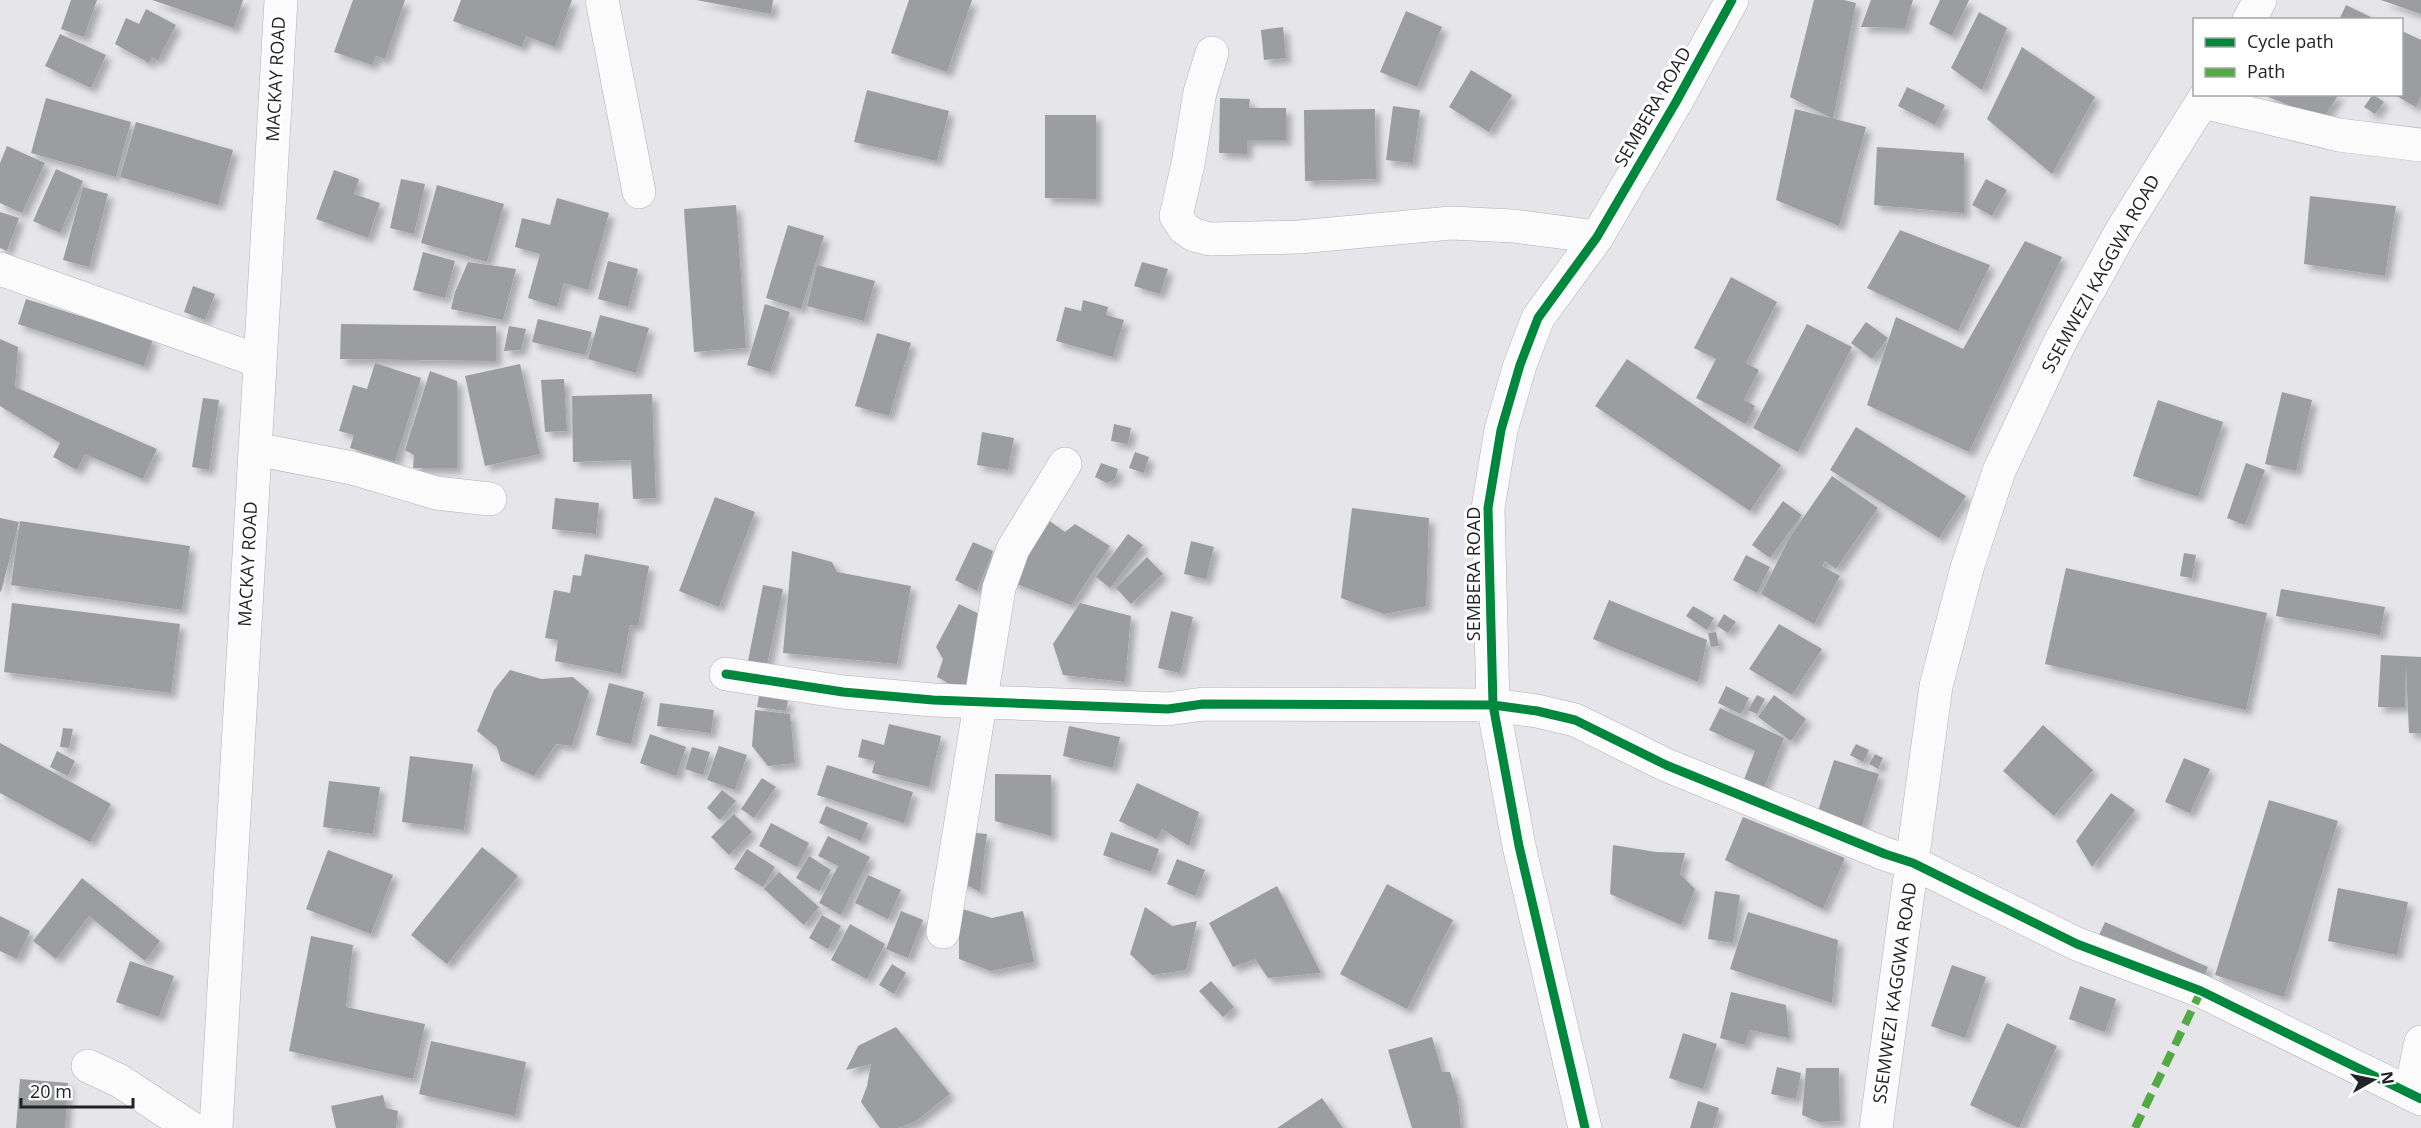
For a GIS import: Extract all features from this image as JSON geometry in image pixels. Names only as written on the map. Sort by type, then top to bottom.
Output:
[{"type":"street","name":"MACKAY ROAD","points":[[216,1128],[281,0]]},
{"type":"street","points":[[602,0],[639,192]]},
{"type":"street","name":"SEMBERA ROAD","points":[[1585,1128],[1519,846],[1492,705],[1488,508],[1501,430],[1520,365],[1538,318],[1597,237],[1676,102],[1732,0]]},
{"type":"street","points":[[2250,18],[2260,0]]},
{"type":"street","points":[[1212,53],[1200,92],[1188,164],[1176,216],[1184,228],[1194,235],[1210,239],[1299,237],[1451,223],[1513,226],[1597,237]]},
{"type":"street","points":[[2205,98],[2338,135],[2421,145]]},
{"type":"street","name":"SSEMWEZI KAGGWA ROAD","points":[[1876,1128],[1936,686],[1967,568],[2000,471],[2060,342],[2122,230],[2205,98]]},
{"type":"street","points":[[0,269],[259,361]]},
{"type":"street","points":[[255,449],[352,468],[436,493],[490,499]]},
{"type":"street","points":[[944,932],[999,588],[1013,549],[1065,464]]},
{"type":"street","points":[[726,674],[843,692],[933,700],[1168,709],[1203,704],[1492,705],[1537,711],[1575,720],[1666,765],[1885,854],[1913,862],[2077,944],[2201,991],[2415,1096],[2421,1042]]},
{"type":"street","points":[[88,1066],[120,1081],[191,1128]]},
{"type":"building","points":[[71,0],[97,0],[84,37],[61,29]]},
{"type":"building","points":[[152,0],[243,0],[234,28]]},
{"type":"building","points":[[353,0],[405,0],[385,59],[376,56],[372,65],[334,52]]},
{"type":"building","points":[[461,0],[572,0],[555,47],[526,36],[522,47],[453,21]]},
{"type":"building","points":[[696,0],[773,0],[771,14]]},
{"type":"building","points":[[909,0],[972,0],[947,72],[891,53]]},
{"type":"building","points":[[1814,0],[1844,0],[1856,3],[1833,119],[1790,97]]},
{"type":"building","points":[[1871,0],[1913,0],[1905,28],[1861,27]]},
{"type":"building","points":[[1940,0],[1969,0],[1952,36],[1929,24]]},
{"type":"building","points":[[2381,0],[2421,0],[2421,14]]},
{"type":"building","points":[[2346,5],[2373,18],[2340,18]]},
{"type":"building","points":[[146,9],[176,25],[158,60],[152,57],[149,63],[115,44],[126,18],[139,24]]},
{"type":"building","points":[[1406,11],[1442,27],[1417,87],[1380,72]]},
{"type":"building","points":[[1979,12],[2007,28],[1982,90],[1951,68]]},
{"type":"building","points":[[1283,27],[1286,58],[1264,60],[1261,30]]},
{"type":"building","points":[[2403,31],[2421,40],[2421,96],[2416,107],[2397,96],[2403,96]]},
{"type":"building","points":[[60,34],[106,55],[91,88],[45,66]]},
{"type":"building","points":[[2022,47],[2095,97],[2052,174],[1987,119]]},
{"type":"building","points":[[1471,70],[1512,95],[1489,132],[1449,107]]},
{"type":"building","points":[[1907,87],[1945,105],[1935,125],[1898,106]]},
{"type":"building","points":[[867,90],[949,111],[937,161],[854,142]]},
{"type":"building","points":[[2266,96],[2338,96],[2323,119]]},
{"type":"building","points":[[2372,96],[2376,96],[2384,102],[2375,114],[2364,107]]},
{"type":"building","points":[[46,98],[131,122],[116,177],[31,153]]},
{"type":"building","points":[[1220,98],[1250,99],[1249,108],[1286,108],[1286,140],[1247,140],[1247,154],[1219,153]]},
{"type":"building","points":[[1393,106],[1420,110],[1413,163],[1386,160]]},
{"type":"building","points":[[1375,109],[1376,179],[1305,181],[1304,110]]},
{"type":"building","points":[[1795,109],[1866,127],[1839,226],[1776,200]]},
{"type":"building","points":[[1045,115],[1096,115],[1096,199],[1045,198]]},
{"type":"building","points":[[136,122],[233,150],[218,205],[120,177]]},
{"type":"building","points":[[7,146],[45,163],[22,213],[0,203],[0,163]]},
{"type":"building","points":[[1877,147],[1964,153],[1964,213],[1874,205]]},
{"type":"building","points":[[56,169],[83,181],[60,233],[33,221]]},
{"type":"building","points":[[334,170],[359,179],[354,194],[380,203],[368,238],[316,219]]},
{"type":"building","points":[[401,179],[425,184],[414,234],[390,228]]},
{"type":"building","points":[[1986,179],[2007,190],[1992,216],[1972,205]]},
{"type":"building","points":[[437,185],[504,204],[487,262],[421,243]]},
{"type":"building","points":[[83,187],[108,194],[89,267],[63,260]]},
{"type":"building","points":[[2310,196],[2396,206],[2385,276],[2304,264]]},
{"type":"building","points":[[557,198],[609,213],[588,290],[564,283],[557,307],[528,298],[540,254],[515,247],[522,218],[550,225]]},
{"type":"building","points":[[736,205],[746,348],[694,352],[684,209]]},
{"type":"building","points":[[0,212],[19,218],[7,251],[0,248]]},
{"type":"building","points":[[788,225],[824,236],[801,309],[766,298]]},
{"type":"building","points":[[1900,230],[1990,265],[1958,331],[1867,288]]},
{"type":"building","points":[[2025,241],[2062,257],[1969,452],[1867,405],[1896,317],[1963,349]]},
{"type":"building","points":[[423,252],[455,261],[445,298],[413,290]]},
{"type":"building","points":[[608,261],[638,269],[628,307],[598,299]]},
{"type":"building","points":[[468,262],[516,269],[503,320],[451,309],[455,292]]},
{"type":"building","points":[[1142,262],[1168,269],[1160,294],[1134,286]]},
{"type":"building","points":[[817,265],[875,281],[864,321],[807,306]]},
{"type":"building","points":[[1731,277],[1777,302],[1746,363],[1759,370],[1744,400],[1755,406],[1746,424],[1696,398],[1716,359],[1694,348]]},
{"type":"building","points":[[193,286],[215,294],[205,320],[184,312]]},
{"type":"building","points":[[26,299],[153,339],[144,366],[18,324]]},
{"type":"building","points":[[1083,300],[1108,307],[1106,315],[1124,320],[1113,357],[1056,341],[1065,307],[1081,311]]},
{"type":"building","points":[[765,304],[790,312],[770,372],[747,365]]},
{"type":"building","points":[[600,315],[649,328],[636,373],[588,359]]},
{"type":"building","points":[[538,319],[592,332],[585,355],[532,342]]},
{"type":"building","points":[[1866,322],[1888,338],[1872,359],[1851,343]]},
{"type":"building","points":[[341,324],[496,326],[496,361],[340,359]]},
{"type":"building","points":[[1807,324],[1852,347],[1798,452],[1753,428]]},
{"type":"building","points":[[509,326],[526,329],[521,350],[504,351]]},
{"type":"building","points":[[877,333],[911,343],[889,416],[855,406]]},
{"type":"building","points":[[0,339],[18,347],[15,387],[157,449],[143,479],[85,454],[77,470],[53,457],[60,443],[0,406]]},
{"type":"building","points":[[1627,359],[1781,465],[1750,511],[1595,406]]},
{"type":"building","points":[[375,363],[421,378],[395,462],[350,448],[354,435],[339,431],[353,385],[367,389]]},
{"type":"building","points":[[520,364],[540,454],[485,466],[465,376]]},
{"type":"building","points":[[430,371],[457,381],[457,468],[413,468],[414,455],[405,450]]},
{"type":"building","points":[[564,379],[567,431],[545,432],[541,380]]},
{"type":"building","points":[[2282,392],[2312,400],[2296,471],[2265,464]]},
{"type":"building","points":[[652,394],[656,498],[633,499],[631,460],[573,462],[572,396]]},
{"type":"building","points":[[203,398],[219,400],[209,470],[192,467]]},
{"type":"building","points":[[2158,400],[2223,422],[2198,497],[2133,476]]},
{"type":"building","points":[[1114,424],[1131,428],[1128,444],[1111,441]]},
{"type":"building","points":[[1856,427],[1966,496],[1939,538],[1830,470]]},
{"type":"building","points":[[982,432],[1014,438],[1008,470],[977,465]]},
{"type":"building","points":[[1135,452],[1149,457],[1144,473],[1129,468]]},
{"type":"building","points":[[1101,463],[1118,469],[1115,479],[1107,483],[1095,477]]},
{"type":"building","points":[[2246,463],[2265,470],[2245,525],[2227,518]]},
{"type":"building","points":[[1832,476],[1878,508],[1836,569],[1825,561],[1822,566],[1840,576],[1814,624],[1761,594],[1790,537]]},
{"type":"building","points":[[715,497],[755,512],[719,607],[679,591]]},
{"type":"building","points":[[555,498],[599,503],[596,534],[552,529]]},
{"type":"building","points":[[1783,501],[1802,515],[1770,558],[1752,545]]},
{"type":"building","points":[[1352,508],[1429,518],[1426,606],[1384,614],[1341,598]]},
{"type":"building","points":[[0,518],[19,522],[1,592],[0,591]]},
{"type":"building","points":[[20,521],[190,546],[182,610],[11,585]]},
{"type":"building","points":[[1050,521],[1065,532],[1075,524],[1110,546],[1071,605],[1009,581]]},
{"type":"building","points":[[1128,534],[1143,545],[1110,588],[1096,577]]},
{"type":"building","points":[[1191,541],[1214,547],[1206,579],[1184,574]]},
{"type":"building","points":[[973,542],[993,551],[977,591],[955,580]]},
{"type":"building","points":[[792,551],[832,562],[837,572],[911,586],[897,664],[783,653]]},
{"type":"building","points":[[2184,553],[2196,555],[2192,578],[2180,576]]},
{"type":"building","points":[[585,554],[649,566],[638,626],[630,625],[621,674],[555,661],[558,640],[545,638],[554,590],[570,593],[573,575],[581,576]]},
{"type":"building","points":[[1746,555],[1770,567],[1757,593],[1733,580]]},
{"type":"building","points":[[1147,557],[1163,574],[1131,604],[1116,588]]},
{"type":"building","points":[[2066,568],[2267,613],[2246,710],[2045,664]]},
{"type":"building","points":[[763,585],[783,589],[767,665],[748,661]]},
{"type":"building","points":[[2281,589],[2385,607],[2380,635],[2276,616]]},
{"type":"building","points":[[1609,600],[1707,640],[1698,682],[1593,639]]},
{"type":"building","points":[[12,603],[180,624],[171,693],[4,672]]},
{"type":"building","points":[[1080,603],[1131,616],[1125,682],[1063,675],[1053,644]]},
{"type":"building","points":[[959,604],[985,617],[965,692],[937,677],[943,659],[936,647]]},
{"type":"building","points":[[1693,606],[1714,618],[1707,630],[1686,616]]},
{"type":"building","points":[[1171,611],[1193,617],[1180,673],[1158,668]]},
{"type":"building","points":[[1724,614],[1736,622],[1728,633],[1717,626]]},
{"type":"building","points":[[1779,624],[1822,649],[1792,695],[1749,669]]},
{"type":"building","points":[[1716,632],[1719,646],[1711,647],[1708,633]]},
{"type":"building","points":[[2381,655],[2421,657],[2421,733],[2409,733],[2406,665],[2405,707],[2378,707]]},
{"type":"building","points":[[510,670],[541,679],[573,677],[589,691],[572,746],[556,744],[534,776],[501,761],[497,747],[477,731],[494,690]]},
{"type":"building","points":[[609,683],[644,692],[631,744],[596,735]]},
{"type":"building","points":[[1726,686],[1749,698],[1741,714],[1718,703]]},
{"type":"building","points":[[1757,695],[1765,699],[1757,714],[1748,710]]},
{"type":"building","points":[[1774,695],[1806,719],[1791,741],[1758,717]]},
{"type":"building","points":[[759,696],[788,700],[786,711],[757,707]]},
{"type":"building","points":[[660,703],[714,710],[711,733],[657,726]]},
{"type":"building","points":[[1720,708],[1784,738],[1763,790],[1743,782],[1755,751],[1709,730]]},
{"type":"building","points":[[755,710],[790,714],[795,763],[768,766],[752,746]]},
{"type":"building","points":[[889,724],[941,736],[929,787],[872,773],[875,761],[858,757],[862,739],[884,745]]},
{"type":"building","points":[[2043,725],[2093,770],[2054,816],[2003,771]]},
{"type":"building","points":[[1069,726],[1120,737],[1113,768],[1063,756]]},
{"type":"building","points":[[63,728],[73,729],[69,748],[60,747]]},
{"type":"building","points":[[650,734],[686,747],[676,776],[640,763]]},
{"type":"building","points":[[0,743],[111,804],[90,842],[0,793]]},
{"type":"building","points":[[1856,744],[1869,750],[1863,762],[1850,755]]},
{"type":"building","points":[[719,746],[747,755],[735,790],[707,780]]},
{"type":"building","points":[[692,747],[710,752],[703,775],[685,769]]},
{"type":"building","points":[[57,751],[75,761],[68,776],[50,767]]},
{"type":"building","points":[[1875,754],[1883,758],[1878,769],[1869,764]]},
{"type":"building","points":[[410,756],[473,764],[464,830],[402,822]]},
{"type":"building","points":[[2184,758],[2210,769],[2190,813],[2165,802]]},
{"type":"building","points":[[1834,760],[1879,774],[1862,826],[1818,811]]},
{"type":"building","points":[[827,765],[913,792],[904,823],[817,795]]},
{"type":"building","points":[[995,774],[1051,775],[1051,836],[995,821]]},
{"type":"building","points":[[762,778],[776,787],[754,818],[741,809]]},
{"type":"building","points":[[329,781],[380,787],[373,834],[323,827]]},
{"type":"building","points":[[1137,783],[1199,812],[1189,846],[1162,829],[1157,839],[1119,821]]},
{"type":"building","points":[[722,790],[736,801],[720,820],[707,808]]},
{"type":"building","points":[[2111,793],[2135,810],[2092,867],[2076,841]]},
{"type":"building","points":[[2269,800],[2338,821],[2284,997],[2215,975]]},
{"type":"building","points":[[826,806],[868,823],[861,841],[819,823]]},
{"type":"building","points":[[734,814],[752,832],[729,855],[711,837]]},
{"type":"building","points":[[1743,817],[1845,858],[1823,909],[1725,860]]},
{"type":"building","points":[[771,823],[809,843],[797,867],[759,846]]},
{"type":"building","points":[[957,831],[987,834],[980,892],[952,877]]},
{"type":"building","points":[[1111,832],[1159,849],[1151,872],[1103,855]]},
{"type":"building","points":[[828,836],[870,857],[841,915],[819,903],[838,866],[818,856]]},
{"type":"building","points":[[1613,845],[1656,852],[1685,853],[1680,874],[1695,889],[1681,925],[1610,894]]},
{"type":"building","points":[[482,847],[518,876],[447,964],[411,935]]},
{"type":"building","points":[[747,849],[775,867],[763,887],[734,869]]},
{"type":"building","points":[[328,850],[393,875],[371,934],[306,909]]},
{"type":"building","points":[[809,856],[831,870],[819,891],[796,878]]},
{"type":"building","points":[[1177,859],[1205,870],[1195,896],[1167,884]]},
{"type":"building","points":[[779,872],[819,907],[804,925],[764,889]]},
{"type":"building","points":[[868,875],[901,890],[888,919],[855,903]]},
{"type":"building","points":[[82,878],[160,941],[145,961],[89,916],[56,959],[33,941]]},
{"type":"building","points":[[1387,884],[1453,920],[1407,1009],[1340,974]]},
{"type":"building","points":[[1277,886],[1321,973],[1268,978],[1255,959],[1233,967],[1209,923]]},
{"type":"building","points":[[2338,888],[2408,902],[2397,955],[2328,941]]},
{"type":"building","points":[[1715,891],[1740,895],[1733,943],[1708,939]]},
{"type":"building","points":[[1145,907],[1172,926],[1197,921],[1186,970],[1152,975],[1130,954]]},
{"type":"building","points":[[959,908],[992,918],[1023,911],[1034,962],[991,971],[959,959]]},
{"type":"building","points":[[901,911],[923,920],[908,958],[886,949]]},
{"type":"building","points":[[1748,912],[1838,940],[1832,1003],[1730,969]]},
{"type":"building","points":[[822,915],[841,926],[828,949],[809,938]]},
{"type":"building","points":[[0,916],[30,931],[17,959],[0,951]]},
{"type":"building","points":[[2105,922],[2208,967],[2202,981],[2099,935]]},
{"type":"building","points":[[850,924],[885,944],[867,979],[831,960]]},
{"type":"building","points":[[311,936],[353,945],[346,1007],[425,1024],[413,1079],[289,1051]]},
{"type":"building","points":[[130,961],[174,976],[159,1017],[116,1002]]},
{"type":"building","points":[[892,964],[906,973],[894,994],[879,985]]},
{"type":"building","points":[[1952,965],[1986,977],[1965,1038],[1931,1026]]},
{"type":"building","points":[[1211,981],[1234,1007],[1223,1017],[1199,991]]},
{"type":"building","points":[[2080,986],[2116,999],[2105,1032],[2069,1019]]},
{"type":"building","points":[[1731,992],[1786,1005],[1789,1038],[1750,1030],[1745,1045],[1720,1038]]},
{"type":"building","points":[[2007,1023],[2057,1046],[2019,1128],[1970,1105]]},
{"type":"building","points":[[896,1027],[950,1094],[916,1121],[898,1128],[880,1128],[861,1102],[871,1064],[846,1070],[858,1046]]},
{"type":"building","points":[[1683,1033],[1717,1044],[1703,1089],[1669,1078]]},
{"type":"building","points":[[1432,1037],[1442,1072],[1450,1072],[1458,1099],[1461,1128],[1412,1128],[1388,1050]]},
{"type":"building","points":[[431,1041],[526,1062],[515,1116],[419,1094]]},
{"type":"building","points":[[1777,1067],[1801,1073],[1796,1099],[1771,1094]]},
{"type":"building","points":[[1806,1068],[1839,1068],[1840,1121],[1819,1122],[1802,1115]]},
{"type":"building","points":[[20,1079],[68,1083],[65,1128],[16,1128]]},
{"type":"building","points":[[383,1095],[386,1108],[398,1111],[396,1128],[336,1128],[331,1106]]},
{"type":"building","points":[[1322,1098],[1343,1128],[1277,1128]]},
{"type":"building","points":[[1698,1101],[1719,1108],[1713,1128],[1690,1128]]},
{"type":"marked path","points":[[2135,1128],[2201,991]]},
{"type":"cycle path","points":[[1585,1128],[1519,846],[1493,705],[1488,508],[1501,430],[1520,365],[1538,318],[1597,237],[1676,102],[1732,0]]},
{"type":"cycle path","points":[[726,674],[843,692],[933,700],[1168,709],[1203,704],[1493,705],[1537,711],[1575,720],[1666,765],[1885,854],[1913,863],[2077,944],[2201,991],[2421,1099]]}]
